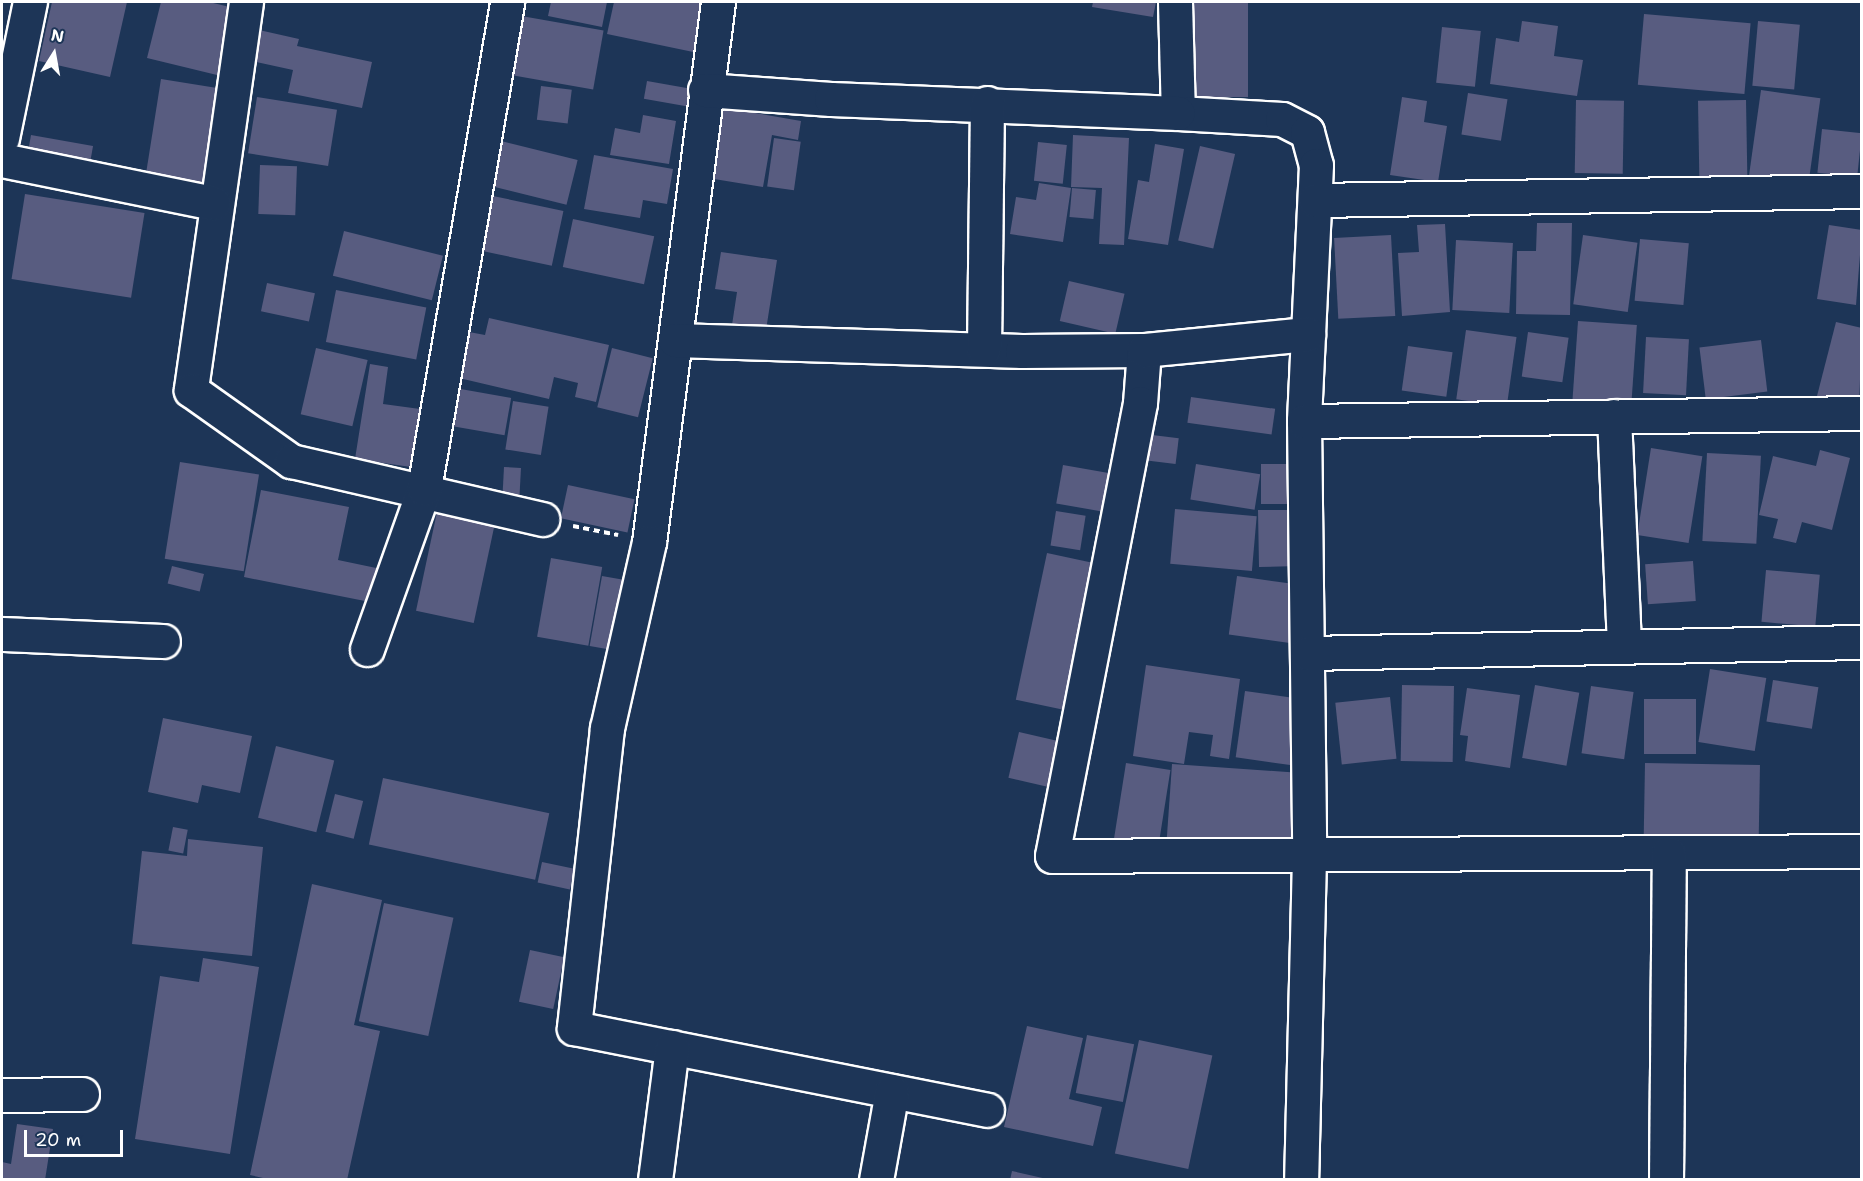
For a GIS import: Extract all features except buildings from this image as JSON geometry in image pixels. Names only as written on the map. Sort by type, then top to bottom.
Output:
[{"type":"street","points":[[2,138],[30,2]]},
{"type":"street","points":[[246,2],[214,203],[191,390],[291,461],[424,489],[542,519]]},
{"type":"street","points":[[367,649],[424,489],[507,2]]},
{"type":"street","points":[[718,2],[649,542],[607,728],[574,1028],[987,1110]]},
{"type":"street","points":[[1175,2],[1178,113]]},
{"type":"street","points":[[705,90],[831,99],[987,103],[1282,119],[1307,132],[1316,165],[1304,421],[1309,857],[1301,1179]]},
{"type":"street","points":[[984,349],[987,103]]},
{"type":"street","points":[[2,160],[214,203]]},
{"type":"street","points":[[1315,200],[1862,191]]},
{"type":"street","points":[[675,340],[984,349],[1144,350],[1308,334]]},
{"type":"street","points":[[1144,350],[1138,415],[1053,856],[1309,857],[1862,851]]},
{"type":"street","points":[[1304,421],[1862,413]]},
{"type":"street","points":[[1614,416],[1624,646]]},
{"type":"street","points":[[2,634],[163,641]]},
{"type":"street","points":[[1307,653],[1862,642]]},
{"type":"street","points":[[1666,1179],[1669,853]]},
{"type":"street","points":[[655,1179],[672,1047]]},
{"type":"street","points":[[876,1179],[892,1091]]},
{"type":"street","points":[[2,1095],[82,1094]]},
{"type":"path","points":[[542,519],[649,542]]}]
